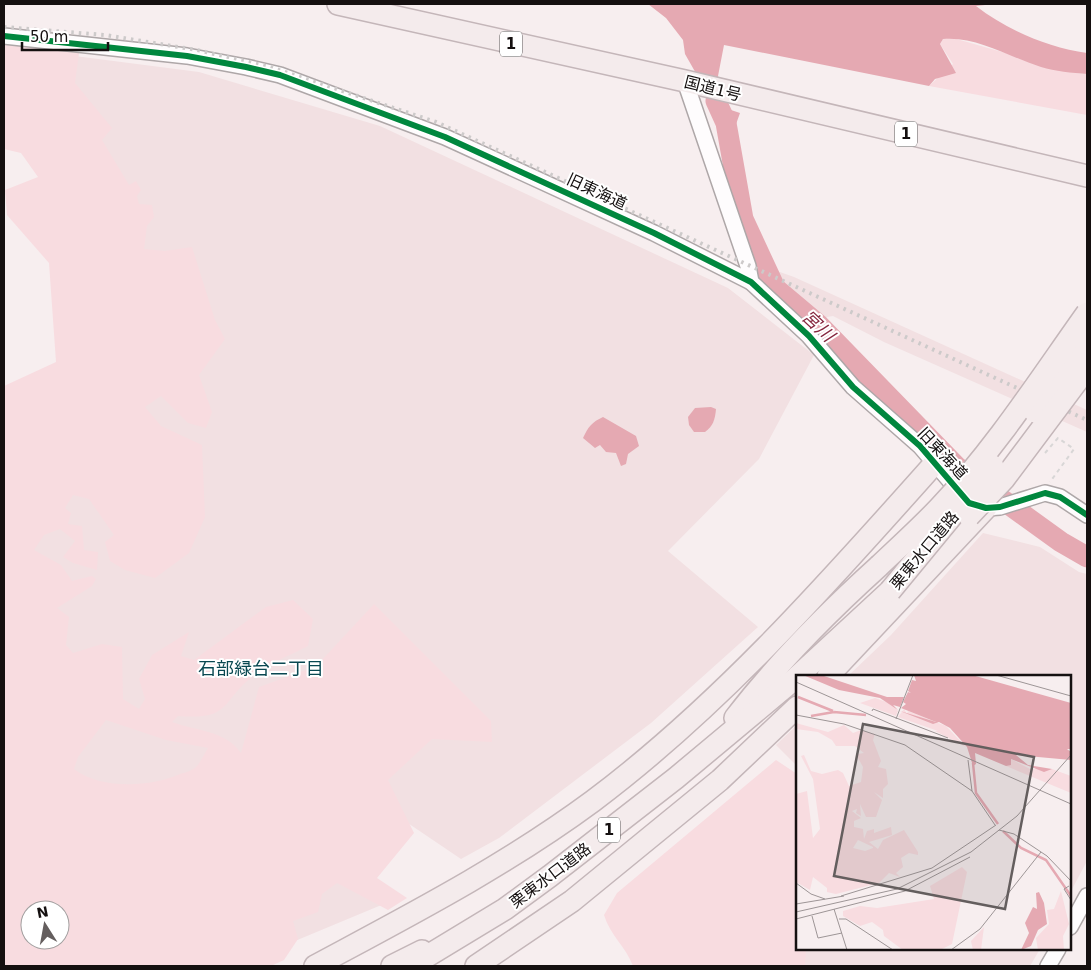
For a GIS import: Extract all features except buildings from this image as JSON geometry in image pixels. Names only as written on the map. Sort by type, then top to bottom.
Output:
[{"type":"highway","name":"国道1号","points":[[338,4],[691,83],[1087,176]]},
{"type":"highway","name":"1","points":[[712,748],[765,680],[831,610],[940,507],[982,458],[1020,408],[1087,313]]},
{"type":"highway","name":"栗東水口道路","points":[[800,675],[890,591],[1014,440],[1087,338]]},
{"type":"highway","name":"1","points":[[890,591],[1004,479],[1087,368]]},
{"type":"highway","points":[[315,966],[468,884],[584,806],[647,758],[698,712],[816,597],[935,463]]},
{"type":"highway","points":[[829,675],[993,507]]},
{"type":"highway","name":"栗東水口道路","points":[[411,966],[505,909],[712,748],[796,679]]},
{"type":"highway","points":[[476,966],[572,901],[720,780],[796,709]]},
{"type":"highway","points":[[392,966],[505,909]]},
{"type":"highway","points":[[437,966],[505,909]]},
{"type":"street","name":"旧東海道","points":[[4,36],[187,56],[229,63],[280,75],[445,137],[654,233],[751,282],[809,336],[853,387],[920,446],[969,503],[993,507]]},
{"type":"street","points":[[691,83],[748,266],[751,282]]},
{"type":"street","points":[[993,507],[1046,493],[1060,496],[1087,515]]},
{"type":"street","points":[[1071,925],[1087,896]]},
{"type":"street","points":[[1048,966],[1057,950]]},
{"type":"path","points":[[1046,454],[1058,438],[1074,449],[1046,487]]},
{"type":"shaded area","points":[[648,4],[994,4],[976,6],[1001,23],[1028,37],[1072,51],[1087,53],[1087,74],[1052,70],[981,44],[956,39],[943,39],[940,44],[956,73],[935,79],[929,86],[724,45],[718,76],[728,109],[740,113],[735,127],[723,129],[710,98],[685,54],[683,40],[666,18]]},
{"type":"shaded area","points":[[4,38],[80,46],[75,83],[112,128],[102,140],[129,185],[136,181],[141,190],[137,196],[139,204],[152,205],[154,217],[147,226],[144,249],[165,251],[192,247],[215,320],[225,339],[199,375],[212,412],[206,428],[188,423],[161,396],[145,407],[161,426],[202,445],[205,517],[189,553],[155,578],[125,570],[110,561],[105,542],[114,535],[89,499],[73,495],[65,508],[71,513],[68,524],[82,526],[84,550],[98,552],[97,570],[73,563],[63,557],[75,541],[60,529],[44,535],[34,550],[61,565],[72,581],[92,576],[96,579],[92,586],[57,608],[69,617],[66,645],[73,653],[102,644],[122,647],[123,699],[139,709],[145,699],[139,679],[152,655],[189,632],[181,656],[194,660],[266,607],[293,600],[313,619],[308,646],[273,663],[254,675],[217,712],[195,717],[178,716],[172,722],[218,735],[234,745],[241,753],[259,687],[306,670],[321,661],[374,604],[491,721],[492,742],[432,739],[388,780],[414,833],[377,878],[407,898],[388,910],[337,883],[322,894],[318,912],[293,921],[298,939],[284,960],[271,966],[4,966],[4,386],[56,362],[49,263],[7,215],[5,190],[38,177],[21,153],[4,149]],"holes":[[[106,720],[166,740],[208,748],[195,768],[155,782],[141,784],[112,783],[85,776],[74,769],[78,757]]]},
{"type":"shaded area","points":[[953,38],[1076,73],[1087,74],[1087,115],[929,86],[953,64],[940,44],[943,39]]},
{"type":"shaded area","points":[[67,55],[199,72],[380,126],[728,288],[814,355],[759,459],[668,551],[758,627],[651,723],[499,838],[461,859],[390,811],[356,871],[391,901],[259,956],[4,861],[4,555],[138,330]]},
{"type":"shaded area","points":[[777,271],[1087,410],[1087,432],[884,342],[833,316],[821,318],[780,288]]},
{"type":"shaded area","points":[[711,407],[716,409],[712,425],[705,432],[694,432],[689,425],[688,417],[695,408]]},
{"type":"shaded area","points":[[603,417],[636,436],[639,446],[628,454],[626,464],[621,466],[616,453],[606,452],[600,445],[595,448],[583,438],[591,425]]},
{"type":"shaded area","points":[[983,533],[1040,547],[1079,572],[1087,574],[1087,861],[1071,891],[1071,675],[849,675],[891,635]]},
{"type":"shaded area","points":[[796,726],[796,765],[776,745]]},
{"type":"shaded area","points":[[776,760],[796,773],[796,950],[806,950],[805,966],[633,966],[610,929],[604,915],[617,893]]},
{"type":"shaded area","points":[[796,950],[1039,950],[1030,966],[799,966]]},
{"type":"waterway","name":"宮川","points":[[716,101],[726,123],[743,219],[775,288],[819,325],[957,467],[1061,542],[1087,557]]},
{"type":"railway","points":[[4,27],[105,35],[197,50],[270,67],[436,122],[1087,420]]},
{"type":"cycle path","points":[[4,36],[187,56],[246,67],[280,75],[445,137],[654,233],[751,282],[809,336],[853,387],[920,446],[969,503],[986,508],[1000,507],[1045,493],[1060,497],[1087,515]]},
{"type":"district","name":"石部緑台二丁目","points":[[261,669]]}]
